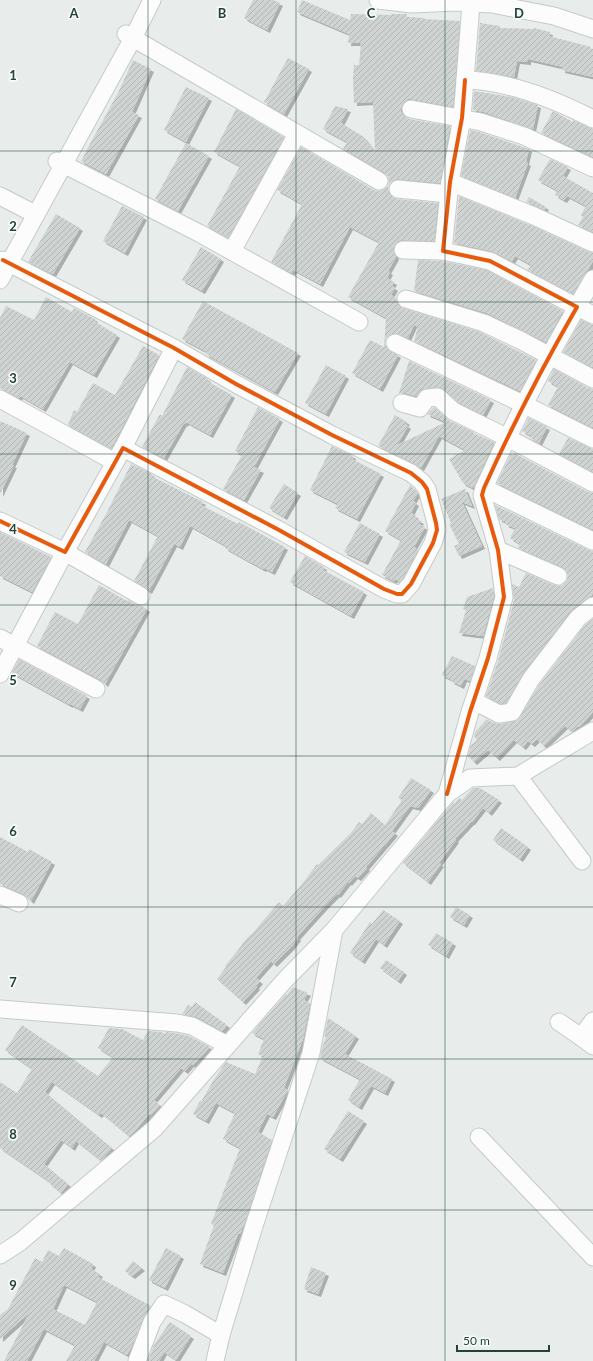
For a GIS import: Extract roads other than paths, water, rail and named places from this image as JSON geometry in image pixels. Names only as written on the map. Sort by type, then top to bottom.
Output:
[{"type":"street","points":[[4,263],[129,36],[151,0]]},
{"type":"street","points":[[378,0],[412,4],[461,1],[492,2],[554,16],[593,28]]},
{"type":"street","points":[[443,252],[450,188],[462,118],[465,80],[461,1]]},
{"type":"street","points":[[129,36],[379,181]]},
{"type":"street","points":[[465,80],[481,81],[538,94],[568,106],[593,119]]},
{"type":"street","points":[[411,109],[481,122],[524,136],[593,168]]},
{"type":"street","points":[[232,251],[297,134]]},
{"type":"street","points":[[0,280],[4,263],[29,211],[60,162]]},
{"type":"street","points":[[60,162],[232,251],[359,322]]},
{"type":"street","points":[[398,189],[450,188],[534,216],[593,243]]},
{"type":"street","points":[[0,196],[29,211]]},
{"type":"street","points":[[403,250],[443,252],[490,261],[593,315]]},
{"type":"street","points":[[0,399],[279,530],[384,589],[397,594],[402,594],[407,590],[433,543],[437,530],[427,489],[418,478],[411,473],[332,435],[236,384],[174,348],[4,263]]},
{"type":"street","points":[[447,794],[488,658],[504,597],[498,550],[482,495],[506,437],[549,355],[593,279]]},
{"type":"street","points":[[406,299],[484,323],[593,378]]},
{"type":"street","points":[[395,343],[593,439]]},
{"type":"street","points":[[0,674],[119,455],[174,348]]},
{"type":"street","points":[[402,403],[420,408],[427,398],[438,397],[453,411],[593,483]]},
{"type":"street","points":[[484,488],[593,541]]},
{"type":"street","points":[[0,521],[65,552],[141,596]]},
{"type":"street","points":[[498,550],[558,576]]},
{"type":"street","points":[[474,701],[499,714],[512,712],[531,678],[578,618],[593,606]]},
{"type":"street","points":[[0,638],[96,690]]},
{"type":"street","points":[[0,1255],[20,1242],[155,1128],[285,980],[334,930],[447,794],[470,778],[518,776],[593,731]]},
{"type":"street","points":[[518,776],[582,861]]},
{"type":"street","points":[[0,895],[19,903]]},
{"type":"street","points":[[215,1361],[221,1335],[254,1226],[311,1053],[334,930]]},
{"type":"street","points":[[0,1009],[177,1023],[192,1026],[227,1045]]},
{"type":"street","points":[[559,1022],[587,1042],[593,1021]]},
{"type":"street","points":[[479,1137],[593,1257]]},
{"type":"street","points":[[137,1361],[152,1322],[164,1304],[185,1314],[221,1335]]}]
